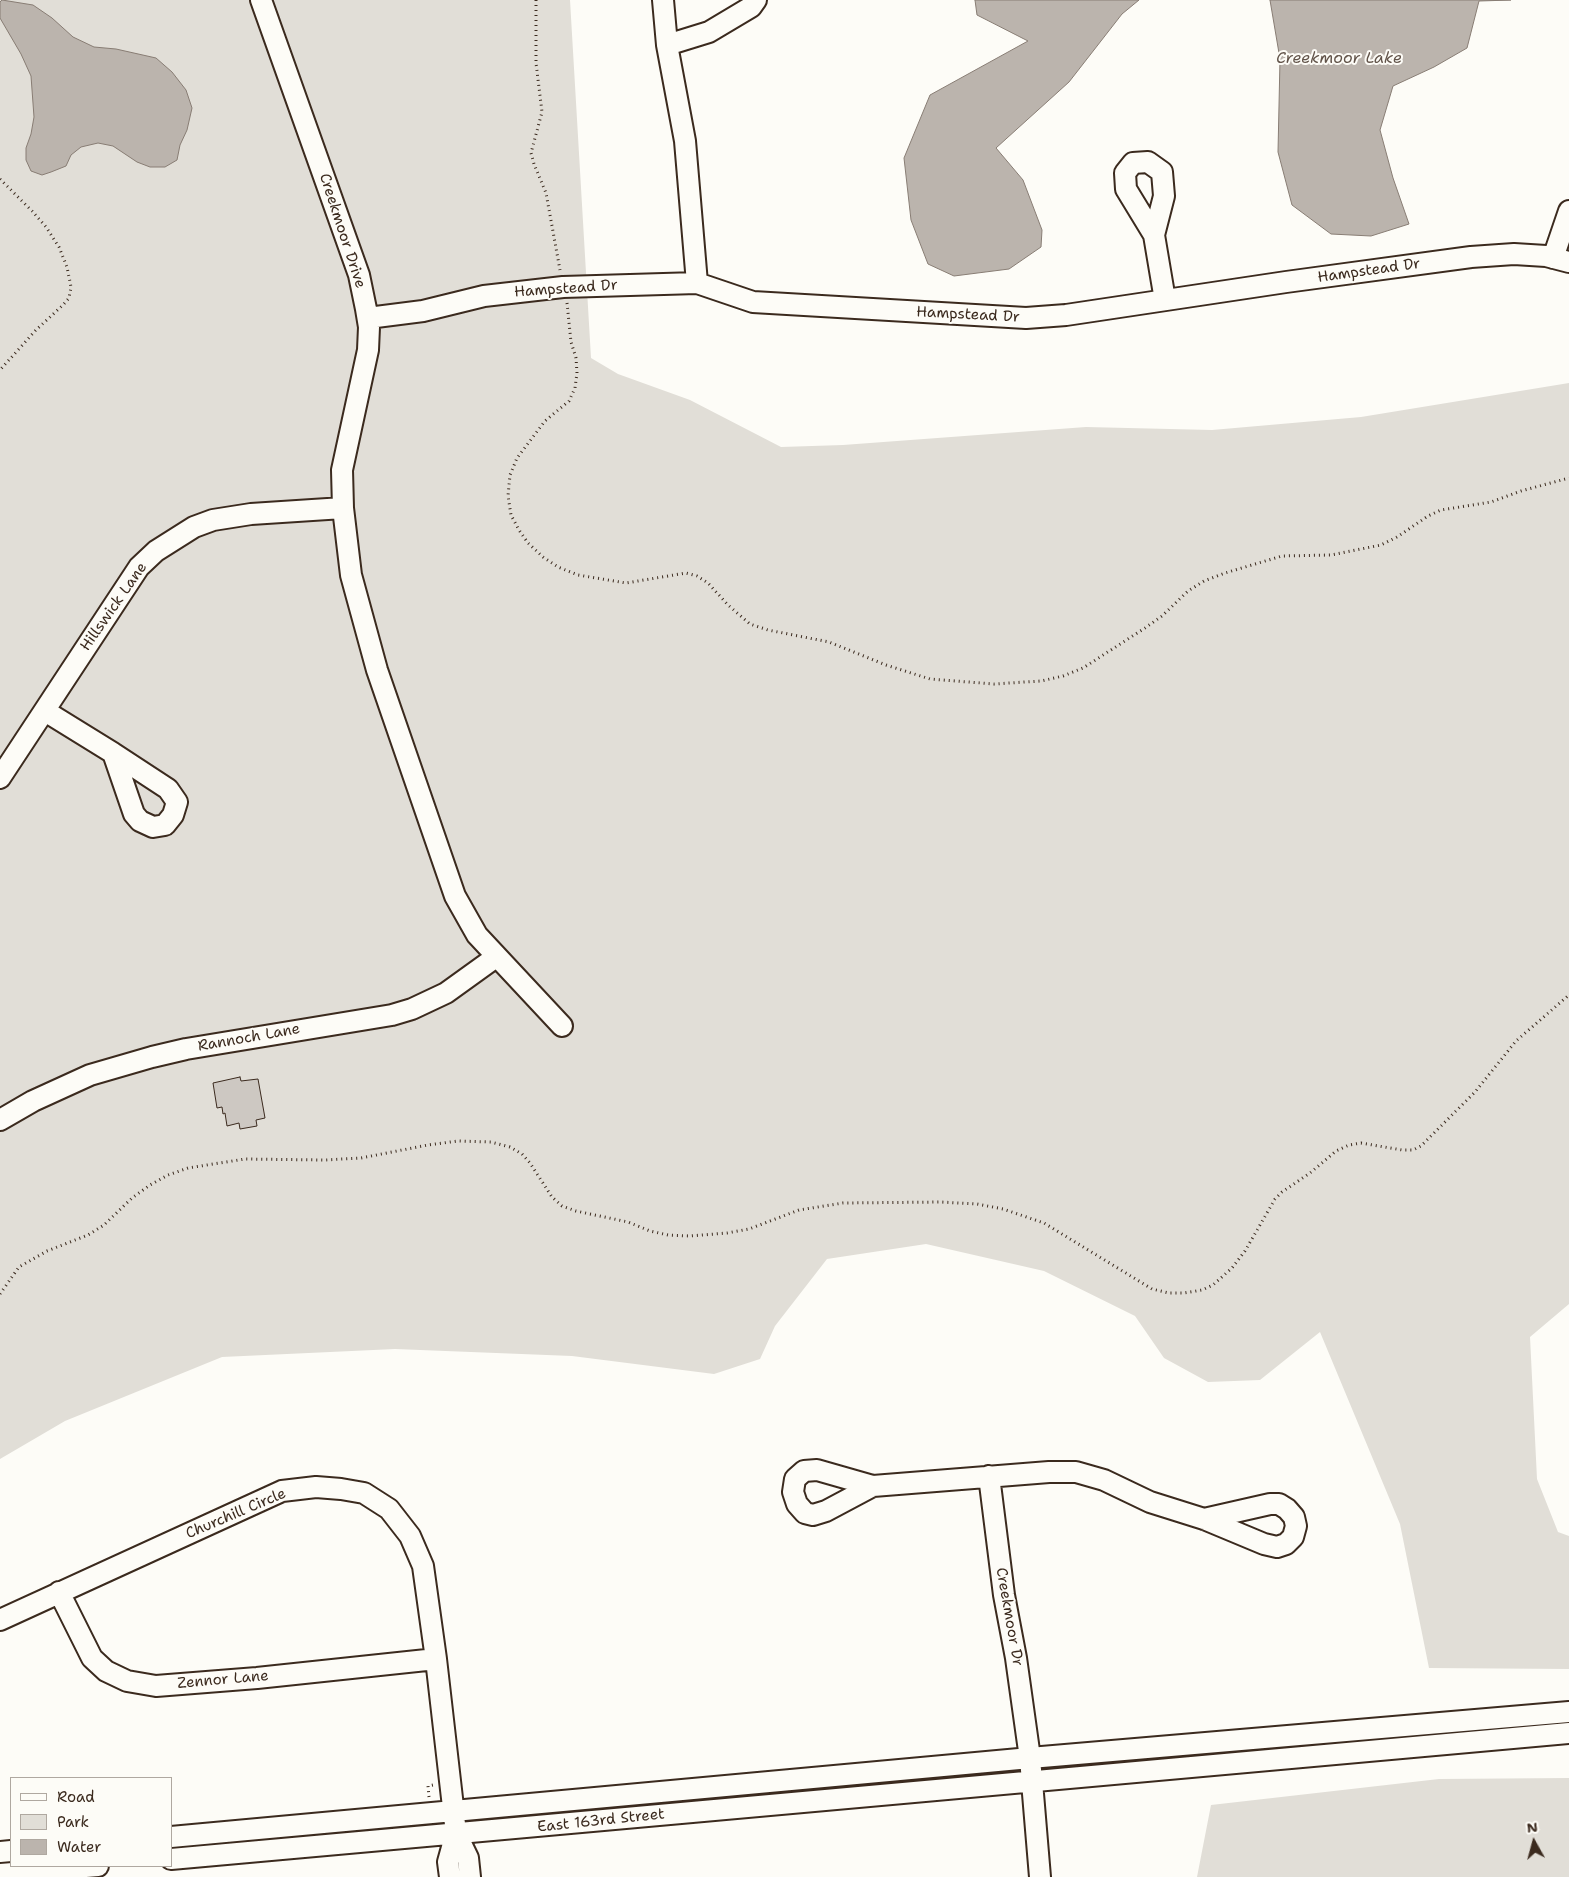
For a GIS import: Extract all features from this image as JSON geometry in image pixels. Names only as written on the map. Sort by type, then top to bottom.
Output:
[{"type":"street","name":"Creekmoor Drive","points":[[261,0],[359,275],[368,318],[368,350],[342,470],[343,508],[351,575],[377,670],[455,896],[477,935],[562,1026]]},
{"type":"street","points":[[663,0],[668,45],[685,141],[697,284]]},
{"type":"street","points":[[668,45],[709,32],[751,7],[756,0]]},
{"type":"street","points":[[1561,260],[1569,210]]},
{"type":"street","points":[[1154,235],[1165,300]]},
{"type":"street","name":"Hampstead Dr","points":[[368,318],[423,311],[484,296],[563,287],[697,284],[753,302],[1026,318],[1066,315],[1471,257],[1514,254],[1561,260]]},
{"type":"street","name":"Hillswick Lane","points":[[0,778],[139,567],[156,551],[194,527],[213,520],[251,514],[343,508]]},
{"type":"street","points":[[45,711],[113,753]]},
{"type":"street","name":"Rannoch Lane","points":[[0,1120],[34,1101],[90,1075],[152,1056],[412,1009],[446,992],[496,957]]},
{"type":"street","points":[[873,1486],[989,1476],[1076,1472],[1104,1480],[1150,1502],[1177,1512],[1204,1519]]},
{"type":"street","name":"Creekmoor Dr","points":[[989,1476],[1004,1596],[1016,1658],[1030,1758],[1040,1877]]},
{"type":"street","name":"Churchill Circle","points":[[0,1620],[282,1491],[316,1487],[341,1489],[364,1494],[389,1509],[410,1536],[423,1566],[456,1833]]},
{"type":"street","name":"Zennor Lane","points":[[58,1592],[92,1658],[106,1671],[127,1681],[156,1686],[257,1678],[436,1659]]},
{"type":"street","name":"East 163rd Street","points":[[172,1837],[1030,1758],[1569,1712]]},
{"type":"street","name":"East 163rd Street","points":[[172,1859],[519,1829],[1569,1732]]},
{"type":"street","points":[[450,1877],[448,1862],[456,1833]]},
{"type":"street","points":[[456,1833],[468,1858],[470,1877]]},
{"type":"street","points":[[0,1874],[86,1867]]},
{"type":"path","points":[[536,0],[536,63],[542,112],[531,153],[546,193],[571,342],[576,358],[577,373],[575,388],[569,401],[545,421],[517,458],[510,475],[508,496],[511,515],[528,543],[543,557],[558,567],[587,577],[626,583],[686,573],[697,576],[708,583],[728,605],[750,624],[768,630],[830,642],[886,665],[930,679],[994,684],[1041,681],[1063,676],[1083,668],[1146,628],[1188,592],[1204,581],[1282,556],[1331,556],[1381,545],[1441,510],[1491,502],[1521,491],[1569,478]]},
{"type":"path","points":[[0,179],[46,227],[59,247],[67,267],[71,287],[69,298],[36,330],[0,370]]},
{"type":"path","points":[[0,1294],[11,1276],[25,1263],[47,1251],[88,1235],[104,1225],[132,1198],[150,1185],[168,1175],[188,1168],[245,1159],[325,1160],[361,1158],[428,1145],[458,1142],[491,1142],[510,1147],[522,1154],[530,1163],[552,1197],[562,1206],[576,1211],[628,1222],[650,1231],[668,1235],[690,1236],[749,1229],[799,1210],[843,1202],[977,1204],[1003,1209],[1044,1223],[1152,1289],[1169,1293],[1193,1292],[1213,1285],[1222,1278],[1245,1251],[1275,1199],[1324,1163],[1336,1151],[1348,1145],[1361,1144],[1413,1150],[1430,1139],[1475,1092],[1516,1041],[1569,995]]},
{"type":"green space","points":[[0,0],[570,0],[591,358],[618,374],[690,400],[781,447],[843,445],[1086,427],[1212,430],[1361,417],[1569,383],[1569,1304],[1530,1337],[1537,1479],[1558,1532],[1569,1536],[1569,1669],[1429,1668],[1400,1524],[1320,1332],[1260,1380],[1208,1382],[1164,1358],[1135,1316],[1044,1271],[926,1244],[827,1259],[775,1326],[760,1359],[714,1374],[572,1356],[395,1349],[222,1357],[65,1421],[0,1459]]},
{"type":"green space","points":[[1569,1778],[1569,1877],[1197,1877],[1211,1805],[1439,1779]]},
{"type":"water","points":[[2,0],[33,5],[52,18],[73,37],[94,47],[116,49],[156,58],[172,72],[186,90],[192,108],[177,160],[165,167],[150,167],[137,162],[113,146],[98,143],[81,147],[71,155],[66,166],[42,175],[31,171],[26,160],[26,148],[34,117],[31,76],[21,54],[0,18],[0,2]]},
{"type":"water","points":[[975,0],[1139,0],[1122,14],[1069,82],[996,148],[1023,180],[1042,230],[1041,247],[1009,269],[954,276],[928,264],[911,220],[904,158],[930,95],[1028,41],[977,15]]},
{"type":"water","name":"Creekmoor Lake","points":[[1270,0],[1511,0],[1479,1],[1467,48],[1434,67],[1393,86],[1380,130],[1393,178],[1409,224],[1371,236],[1331,234],[1292,205],[1278,152],[1280,59]]},
{"type":"building","points":[[240,1077],[241,1081],[258,1079],[265,1118],[256,1120],[257,1126],[240,1129],[239,1123],[227,1126],[222,1107],[217,1108],[213,1083]]}]
